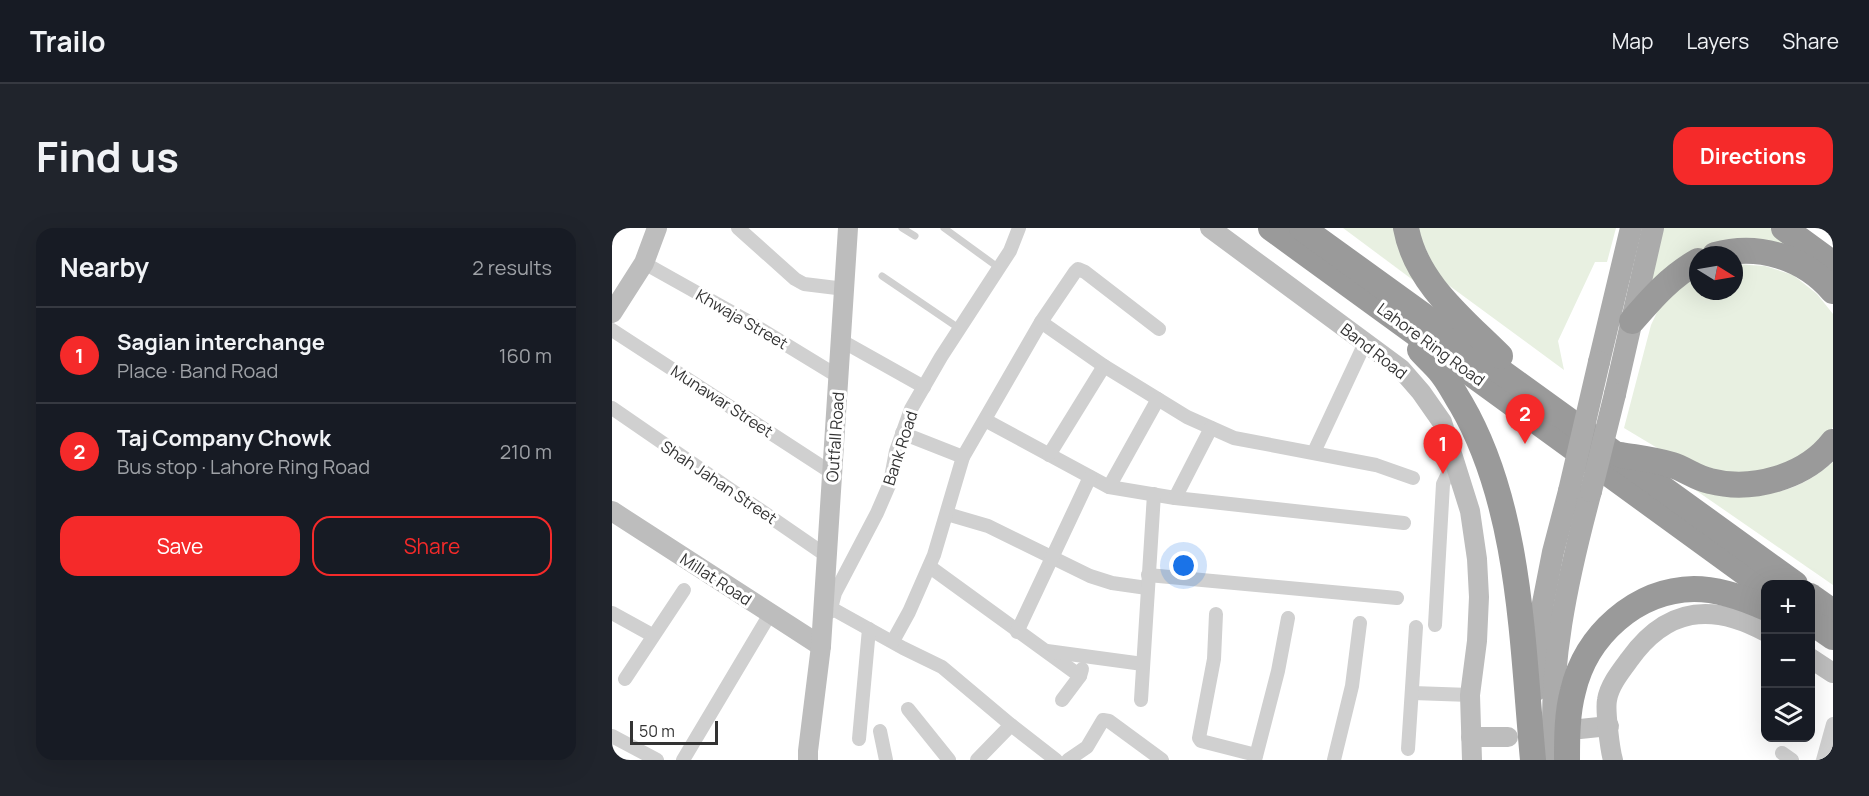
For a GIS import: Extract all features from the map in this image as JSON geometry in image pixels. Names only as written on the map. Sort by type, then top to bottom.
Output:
[{"type":"highway","name":"Lahore Ring Road","points":[[1271,228],[1761,584]]},
{"type":"highway","name":"Lahore Ring Road","points":[[1302,228],[1788,580]]},
{"type":"highway","points":[[1406,228],[1409,244],[1433,288],[1553,411]]},
{"type":"highway","points":[[1784,228],[1833,264]]},
{"type":"highway","points":[[1743,250],[1757,250],[1781,255],[1804,267],[1825,282],[1833,291]]},
{"type":"highway","points":[[1632,321],[1666,283],[1689,266]]},
{"type":"highway","points":[[1386,311],[1422,353],[1440,370],[1472,423],[1485,451],[1507,526],[1518,599],[1534,760]]},
{"type":"highway","points":[[1612,453],[1673,465],[1688,474],[1711,482],[1744,485],[1786,477],[1811,461],[1833,442]]},
{"type":"highway","points":[[1567,760],[1573,691],[1581,666],[1597,640],[1616,618],[1641,602],[1670,592],[1695,589],[1721,592],[1761,606]]},
{"type":"highway","points":[[1815,599],[1833,612]]},
{"type":"highway","points":[[1815,624],[1833,637]]},
{"type":"highway","points":[[1815,633],[1833,642]]},
{"type":"main road","points":[[612,313],[644,264],[657,228]]},
{"type":"main road","name":"Outfall Road","points":[[808,760],[821,646],[848,228]]},
{"type":"main road","name":"Band Road","points":[[1210,228],[1401,369],[1443,422],[1470,512],[1478,569],[1477,641],[1470,695],[1472,760]]},
{"type":"main road","points":[[1554,760],[1551,724],[1552,689],[1561,621],[1599,362],[1631,228]]},
{"type":"main road","points":[[1534,760],[1536,676],[1543,603],[1553,552],[1580,491],[1615,394],[1653,228]]},
{"type":"main road","name":"Millat Road","points":[[612,511],[821,646]]},
{"type":"main road","points":[[1612,760],[1607,701],[1616,678],[1655,630],[1688,615],[1719,613],[1761,629]]},
{"type":"main road","points":[[1815,661],[1833,673]]},
{"type":"main road","points":[[1580,729],[1609,726]]},
{"type":"main road","points":[[1472,737],[1508,737]]},
{"type":"street","points":[[738,228],[795,279],[804,284],[845,289]]},
{"type":"street","name":"Bank Road","points":[[821,646],[835,593],[890,483],[896,451],[911,409],[1010,251],[1019,228]]},
{"type":"street","name":"Khwaja Street","points":[[644,264],[744,319],[839,377]]},
{"type":"street","points":[[893,641],[930,567],[963,457],[1041,322],[1078,269],[1160,329]]},
{"type":"street","points":[[1041,322],[1104,366],[1187,417],[1234,438],[1376,465],[1413,478]]},
{"type":"street","name":"Munawar Street","points":[[612,330],[832,473]]},
{"type":"street","points":[[842,341],[924,387]]},
{"type":"street","points":[[1314,452],[1365,343]]},
{"type":"street","points":[[1049,455],[1104,366]]},
{"type":"street","points":[[1109,487],[1158,399]]},
{"type":"street","name":"Shah Jahan Street","points":[[612,408],[827,556]]},
{"type":"street","points":[[985,420],[1109,487],[1175,498],[1404,523]]},
{"type":"street","points":[[1175,498],[1211,428]]},
{"type":"street","points":[[902,433],[963,457]]},
{"type":"street","points":[[1436,625],[1443,484],[1455,459]]},
{"type":"street","points":[[1017,632],[1090,477]]},
{"type":"street","points":[[1141,700],[1154,494]]},
{"type":"street","points":[[947,514],[988,526],[1090,576],[1112,583],[1148,581],[1397,598]]},
{"type":"street","points":[[930,567],[1080,676]]},
{"type":"street","points":[[625,679],[652,635],[684,590]]},
{"type":"street","points":[[831,608],[942,667],[1056,760]]},
{"type":"street","points":[[612,613],[652,635]]},
{"type":"street","points":[[683,760],[770,614]]},
{"type":"street","points":[[1216,614],[1214,659],[1199,738],[1201,741],[1255,758],[1278,671],[1288,618]]},
{"type":"street","points":[[1337,759],[1352,686],[1360,623]]},
{"type":"street","points":[[1408,749],[1416,627]]},
{"type":"street","points":[[859,738],[869,629]]},
{"type":"street","points":[[1045,651],[1143,664]]},
{"type":"street","points":[[1062,700],[1080,676],[1085,657]]},
{"type":"street","points":[[1413,693],[1470,695]]},
{"type":"street","points":[[908,709],[949,760]]},
{"type":"street","points":[[1068,760],[1087,747],[1103,720],[1109,721],[1162,760]]},
{"type":"street","points":[[1823,760],[1833,724]]},
{"type":"street","points":[[977,760],[1011,725]]},
{"type":"street","points":[[880,731],[886,760]]},
{"type":"street","points":[[612,736],[657,760]]},
{"type":"lane","points":[[902,228],[915,236]]},
{"type":"lane","points":[[944,228],[999,268]]},
{"type":"lane","points":[[882,276],[960,328]]},
{"type":"green space","points":[[1343,228],[1406,228],[1421,286]]},
{"type":"green space","points":[[1416,228],[1616,228],[1607,262],[1595,262],[1558,341],[1564,370],[1447,284],[1435,269]]},
{"type":"green space","points":[[1662,228],[1770,228],[1800,252],[1743,249],[1743,246],[1689,246],[1689,256],[1649,286]]},
{"type":"green space","points":[[1743,265],[1765,266],[1793,275],[1817,294],[1833,314],[1833,427],[1826,439],[1802,459],[1735,478],[1664,452],[1624,428],[1651,325],[1659,308],[1668,297],[1689,282],[1689,300],[1743,300]]},
{"type":"green space","points":[[1833,462],[1833,585],[1691,487],[1730,494],[1766,494],[1783,491],[1799,484]]},
{"type":"place","name":"Taj Company Chowk","points":[[1525,444]]},
{"type":"place","name":"Sagian interchange","points":[[1443,474]]}]
